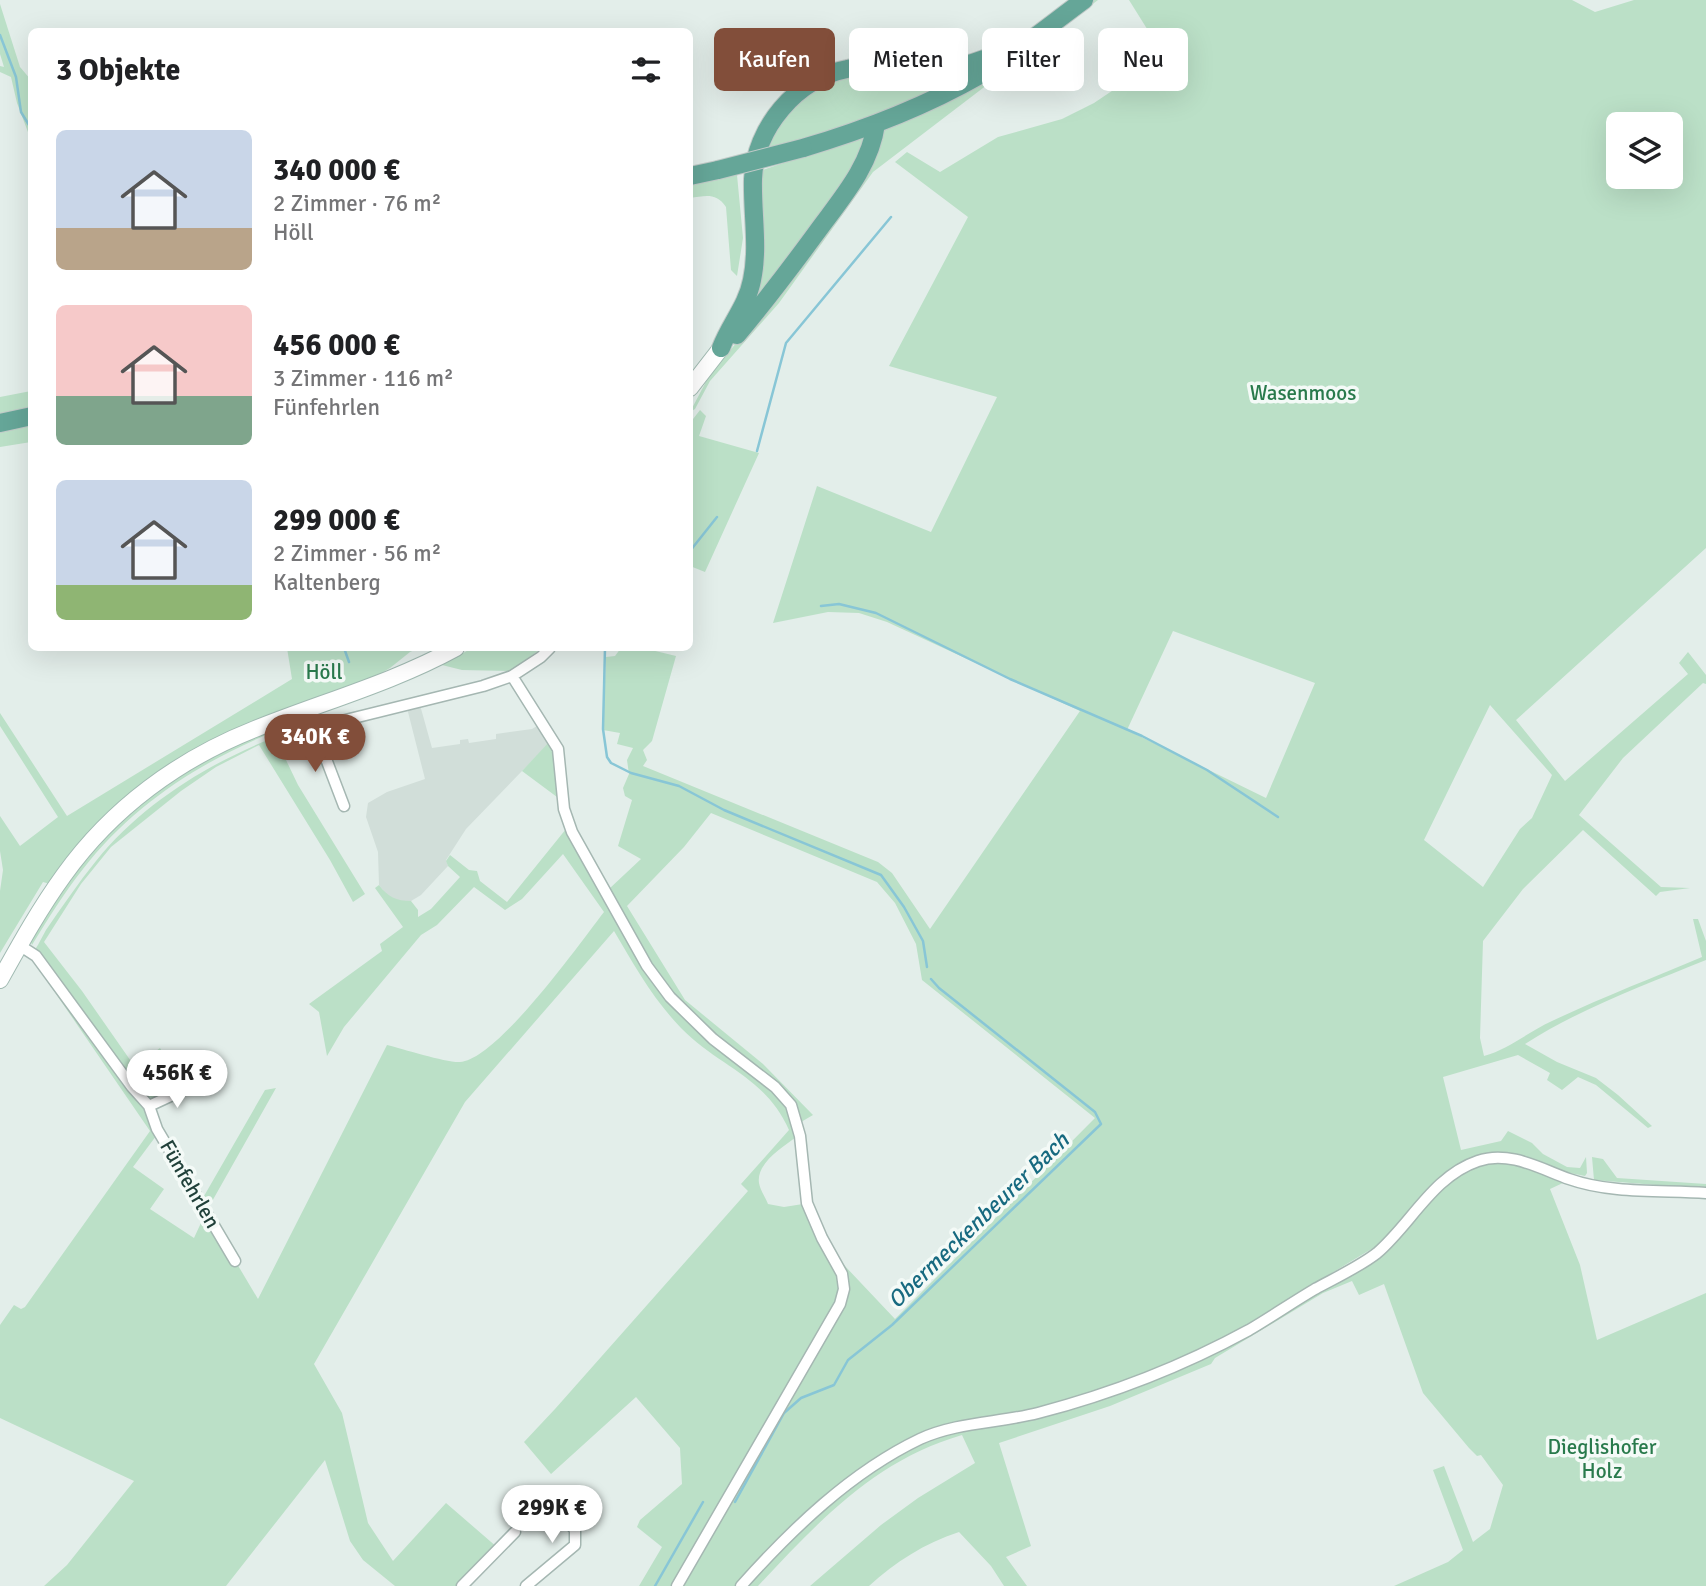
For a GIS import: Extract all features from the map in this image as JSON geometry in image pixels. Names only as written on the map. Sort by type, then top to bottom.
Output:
[{"type":"main road","points":[[1045,28],[1084,0]]},
{"type":"main road","points":[[693,384],[721,348],[725,336],[742,309],[752,281],[755,250],[753,176],[756,159],[765,134],[787,102],[815,80],[848,68],[877,66],[944,69],[982,60]]},
{"type":"main road","points":[[693,175],[803,148],[876,124],[982,73]]},
{"type":"main road","points":[[721,348],[733,341],[760,309],[857,177],[870,149],[876,124]]},
{"type":"main road","points":[[0,423],[28,417]]},
{"type":"main road","points":[[0,980],[65,873],[118,813],[139,795],[188,761],[233,738],[403,674],[450,651]]},
{"type":"street","points":[[274,721],[279,732],[315,730],[436,699],[512,676],[547,651]]},
{"type":"street","points":[[512,676],[554,741],[567,820],[648,966],[670,997],[694,1022],[775,1087],[791,1105],[800,1136],[807,1203],[843,1279],[840,1304],[677,1586]]},
{"type":"street","points":[[315,730],[344,806]]},
{"type":"street","name":"Fünfehrlen","points":[[19,946],[36,956],[132,1087],[149,1106],[158,1129],[235,1261]]},
{"type":"street","points":[[149,1106],[191,1086]]},
{"type":"street","points":[[741,1586],[807,1519],[842,1489],[894,1452],[945,1430],[1037,1413],[1097,1395],[1169,1369],[1201,1354],[1250,1329],[1373,1256],[1428,1196],[1454,1174],[1479,1160],[1517,1160],[1600,1186],[1706,1193]]},
{"type":"street","points":[[526,1586],[575,1545],[575,1530],[551,1501]]},
{"type":"street","points":[[462,1586],[515,1532]]},
{"type":"shaded area","points":[[420,705],[432,748],[460,744],[460,740],[468,739],[469,743],[496,739],[496,734],[532,729],[542,723],[552,740],[466,829],[446,860],[448,866],[421,895],[411,901],[397,901],[379,885],[378,852],[366,817],[368,803],[387,792],[425,779],[407,708]]},
{"type":"green space","points":[[1094,0],[1098,0],[1061,28],[1055,28]]},
{"type":"green space","name":"Wasenmoos","points":[[1129,0],[1572,0],[1595,12],[1634,0],[1706,0],[1706,548],[1516,720],[1565,781],[1688,674],[1679,663],[1688,652],[1706,675],[1706,684],[1703,683],[1623,758],[1579,815],[1661,887],[1690,888],[1660,892],[1656,896],[1583,830],[1523,889],[1483,941],[1480,1038],[1484,1056],[1502,1049],[1543,1025],[1702,957],[1693,919],[1698,919],[1706,941],[1706,960],[1591,1008],[1525,1044],[1557,1062],[1596,1078],[1652,1126],[1648,1128],[1596,1085],[1578,1077],[1562,1090],[1547,1080],[1550,1073],[1518,1055],[1443,1077],[1461,1150],[1501,1141],[1508,1131],[1532,1143],[1543,1154],[1567,1167],[1580,1168],[1586,1157],[1585,1176],[1504,1153],[1482,1154],[1441,1178],[1378,1245],[1231,1334],[1121,1385],[897,1446],[737,1586],[680,1586],[848,1299],[847,1275],[843,1264],[895,1319],[1095,1118],[922,980],[916,944],[895,903],[877,882],[711,813],[684,847],[627,906],[685,1000],[763,1064],[813,1115],[801,1122],[793,1100],[785,1090],[692,1016],[657,974],[609,889],[641,859],[618,846],[632,800],[625,796],[623,788],[629,774],[627,760],[633,748],[617,744],[620,733],[603,730],[606,657],[615,656],[619,651],[655,651],[676,656],[652,741],[643,750],[647,760],[643,766],[878,862],[892,873],[930,929],[1080,711],[887,622],[859,613],[828,612],[773,623],[817,486],[931,532],[997,397],[889,366],[968,217],[895,162],[907,152],[940,172],[998,137],[1062,119],[1112,91],[1188,91],[1188,28],[1146,28]],"holes":[[[1173,631],[1315,683],[1266,798],[1127,730]],[[1490,705],[1552,775],[1532,818],[1520,829],[1483,887],[1424,840]]]},
{"type":"green space","points":[[0,4],[20,67],[28,76],[28,132],[11,77],[0,72],[0,66],[4,67],[0,54]]},
{"type":"green space","points":[[849,74],[849,91],[935,91],[867,120],[765,149],[772,131],[798,98],[813,91],[835,91],[835,81]]},
{"type":"green space","points":[[982,80],[982,89],[873,172],[779,303],[710,381],[693,410],[709,376],[775,296],[884,128],[960,91],[968,91],[968,87]]},
{"type":"green space","points":[[871,133],[865,153],[752,310],[760,171]]},
{"type":"green space","points":[[737,175],[743,238],[737,276],[731,270],[726,207],[714,197],[693,198],[693,183]]},
{"type":"green space","points":[[28,392],[28,409],[0,414],[0,397]]},
{"type":"green space","points":[[700,410],[706,416],[699,436],[759,453],[705,572],[693,567],[693,419]]},
{"type":"green space","points":[[28,422],[28,442],[0,447],[0,427]]},
{"type":"green space","name":"Höll","points":[[287,651],[412,651],[358,687],[214,740],[50,884],[43,882],[0,953],[0,891],[3,870],[0,816],[20,846],[58,817],[0,726],[0,713],[67,816],[292,679]]},
{"type":"green space","points":[[467,651],[538,651],[511,671],[462,670],[442,665]]},
{"type":"green space","points":[[264,732],[271,733],[192,773],[123,825],[76,878],[32,945],[30,940],[66,883],[95,846],[134,808],[207,756]]},
{"type":"green space","points":[[275,737],[298,785],[365,894],[353,902],[259,745],[216,767],[181,791],[111,847],[81,884],[44,942],[135,1067],[160,1048],[183,1090],[149,1106],[159,1132],[133,1167],[164,1189],[150,1209],[194,1238],[206,1212],[258,1299],[387,1045],[454,1062],[476,1056],[495,1042],[537,998],[604,912],[563,854],[522,899],[505,910],[474,887],[437,925],[421,935],[344,1027],[327,1056],[319,1012],[309,1004],[382,951],[380,944],[403,927],[375,888],[379,885],[393,898],[411,901],[418,910],[418,917],[431,909],[460,877],[448,866],[446,861],[450,855],[469,870],[477,871],[480,881],[507,902],[566,829],[653,981],[778,1094],[789,1112],[796,1137],[766,1162],[759,1176],[760,1186],[768,1204],[784,1207],[803,1204],[832,1258],[840,1284],[837,1304],[673,1586],[639,1586],[662,1547],[637,1527],[640,1520],[682,1484],[680,1448],[636,1397],[551,1474],[524,1442],[748,1191],[741,1184],[789,1130],[779,1112],[754,1084],[696,1041],[671,1017],[644,981],[614,931],[465,1102],[314,1364],[342,1413],[368,1523],[393,1561],[446,1503],[498,1548],[462,1586],[395,1586],[363,1560],[350,1541],[325,1460],[226,1586],[44,1586],[67,1565],[134,1481],[0,1418],[0,1325],[14,1305],[21,1309],[25,1307],[150,1131],[30,956],[89,869],[134,821],[201,773]]},
{"type":"green space","points":[[550,741],[557,761],[557,797],[522,771]]},
{"type":"green space","points":[[276,1088],[206,1212],[200,1203],[265,1090]]},
{"type":"green space","points":[[1592,1157],[1603,1159],[1617,1178],[1706,1184],[1706,1189],[1594,1180]]},
{"type":"green space","name":"Dieglishofer Holz","points":[[1498,1162],[1514,1163],[1565,1182],[1550,1189],[1580,1265],[1597,1340],[1706,1293],[1706,1586],[1394,1586],[1448,1562],[1463,1550],[1433,1470],[1444,1466],[1473,1542],[1490,1529],[1503,1485],[1481,1455],[1477,1456],[1469,1448],[1423,1393],[1384,1284],[1359,1295],[1352,1281],[1323,1293],[1215,1358],[1211,1364],[1110,1406],[999,1443],[1031,1546],[1006,1557],[1027,1586],[1004,1586],[991,1566],[959,1532],[911,1554],[869,1586],[810,1586],[881,1525],[918,1498],[975,1463],[962,1435],[902,1460],[875,1477],[826,1517],[758,1586],[746,1586],[772,1557],[848,1488],[883,1463],[926,1440],[1127,1388],[1356,1269],[1447,1183],[1472,1168]]},
{"type":"waterway","name":"Obermeckenbeurer Bach","points":[[0,35],[16,77],[21,112],[28,123]]},
{"type":"waterway","points":[[757,451],[786,343],[891,217]]},
{"type":"waterway","points":[[693,547],[717,517]]},
{"type":"waterway","points":[[821,606],[839,604],[876,613],[1010,679],[1142,736],[1207,770],[1278,817]]},
{"type":"waterway","name":"Obermeckenbeurer Bach","points":[[345,651],[349,662]]},
{"type":"waterway","name":"Obermeckenbeurer Bach","points":[[605,651],[603,729],[607,757],[611,763],[631,773],[679,786],[724,810],[881,875],[904,907],[923,941],[927,967]]},
{"type":"waterway","name":"Obermeckenbeurer Bach","points":[[735,1502],[784,1413],[801,1398],[834,1385],[848,1360],[892,1325],[1101,1124],[1095,1112],[931,979]]},
{"type":"waterway","name":"Obermeckenbeurer Bach","points":[[655,1586],[703,1502]]}]
